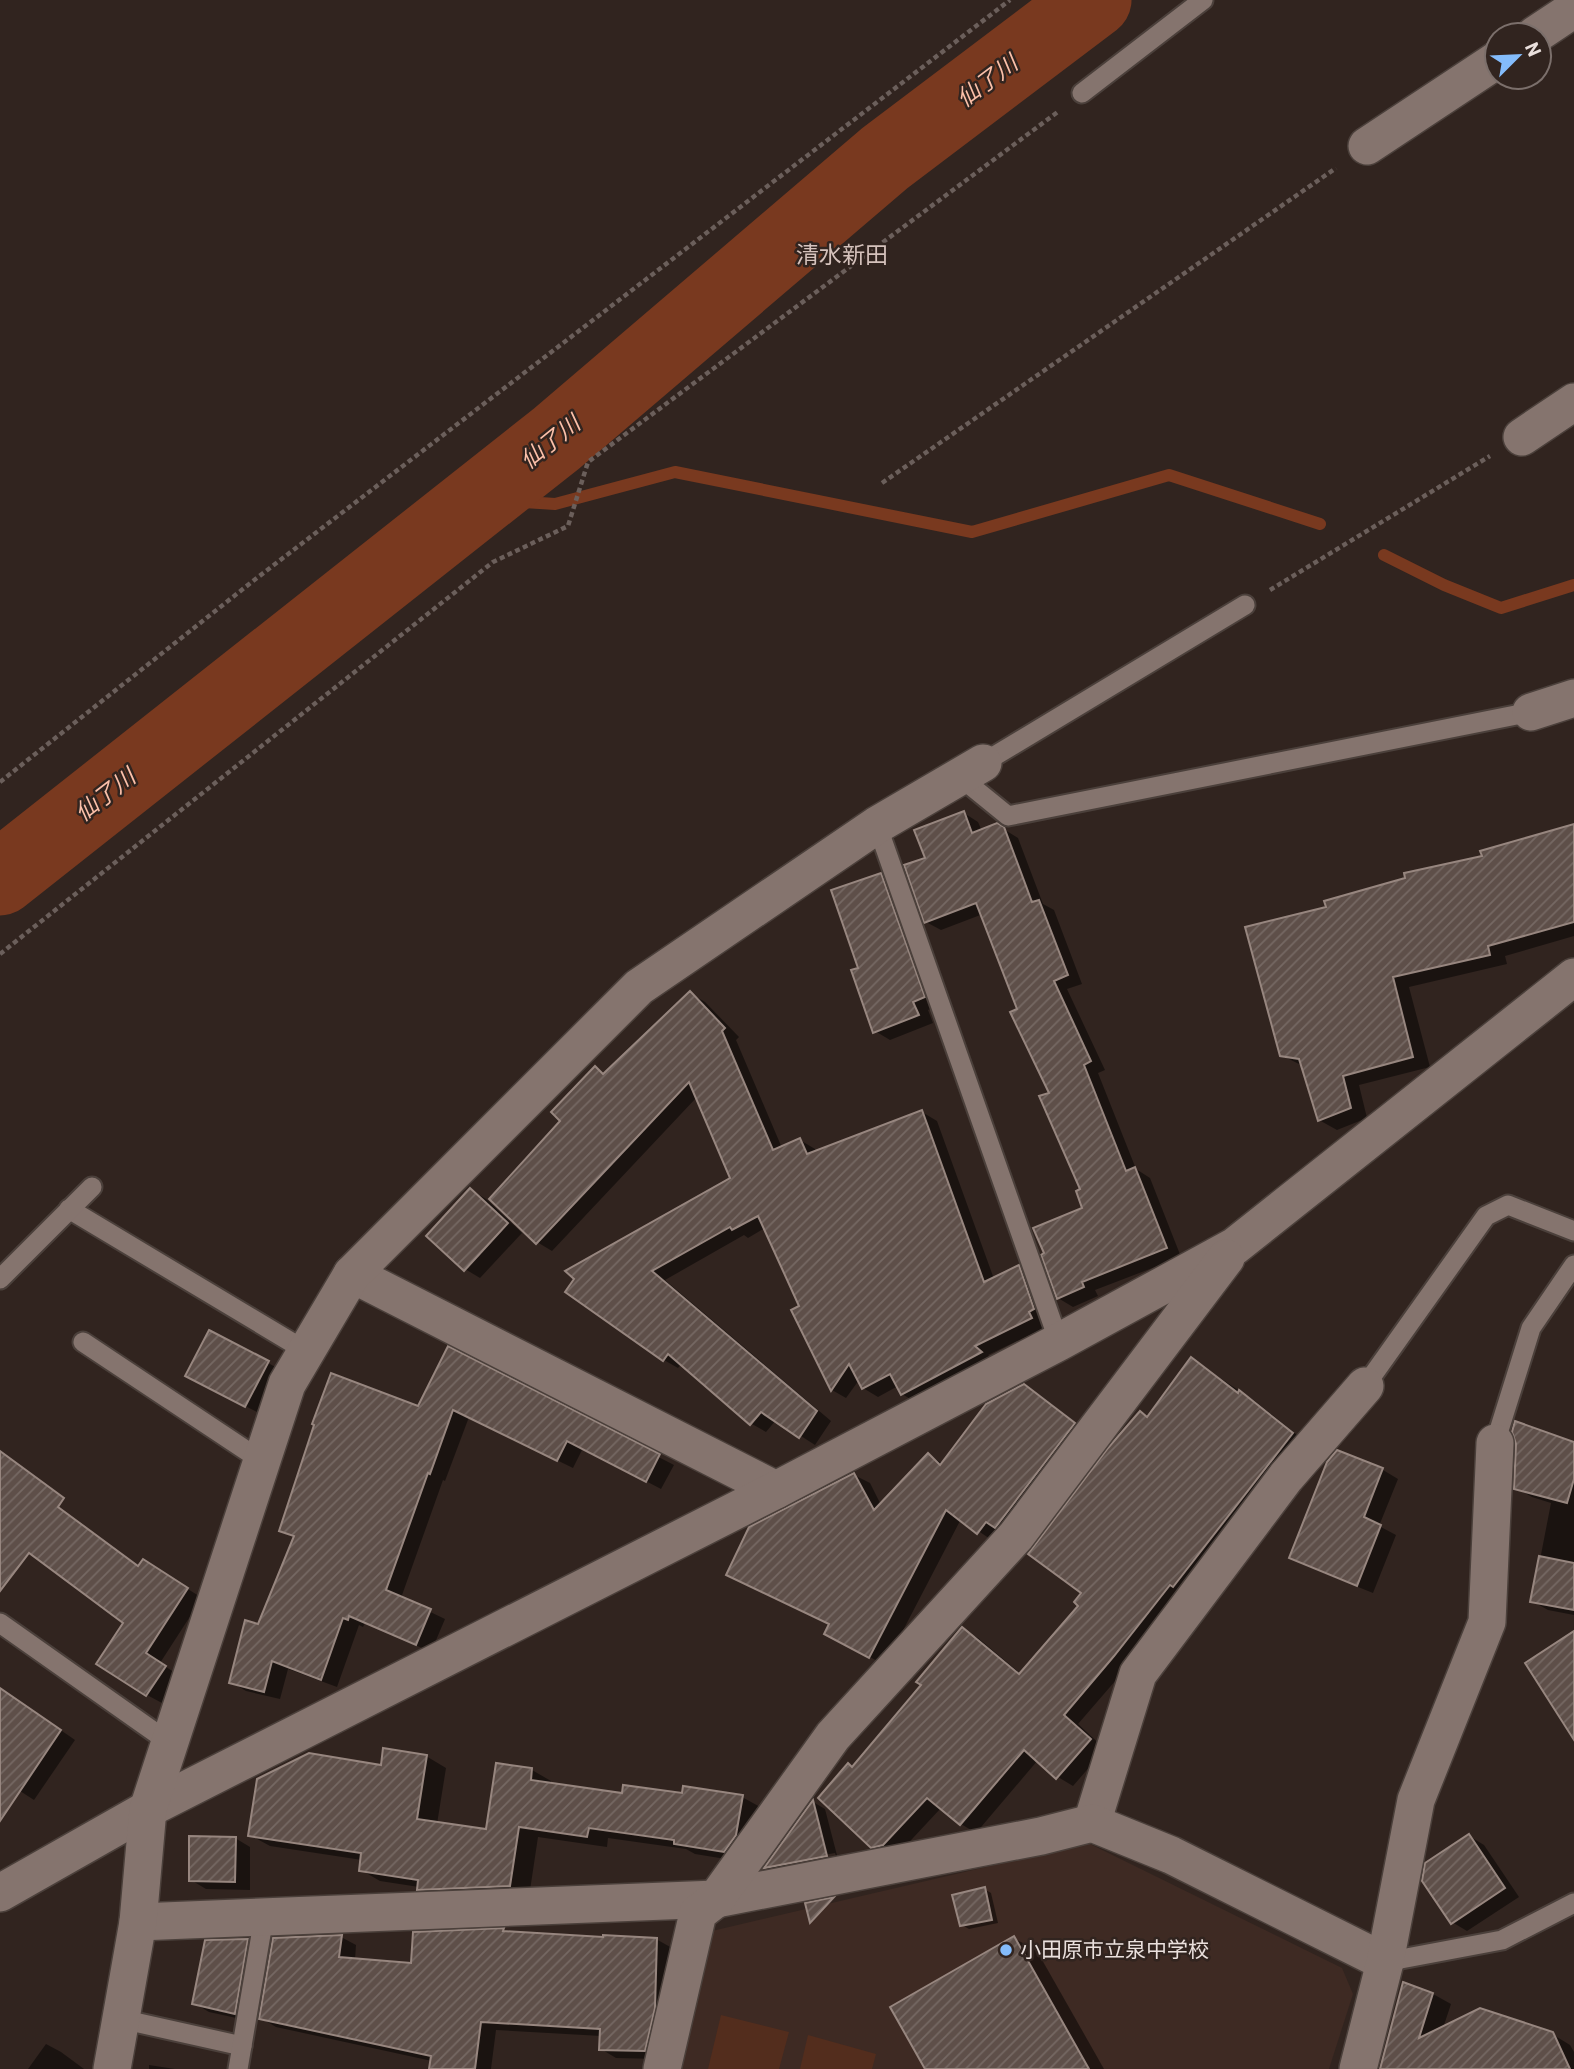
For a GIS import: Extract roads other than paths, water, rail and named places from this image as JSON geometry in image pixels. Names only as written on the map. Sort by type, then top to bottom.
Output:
[{"type":"street","points":[[1553,23],[1574,9]]},
{"type":"street","points":[[1367,146],[1483,69]]},
{"type":"street","points":[[1522,437],[1574,402]]},
{"type":"street","points":[[1531,712],[1574,698]]},
{"type":"street","points":[[112,2069],[138,1922],[148,1809],[287,1384],[352,1274],[639,987],[877,825],[972,770]]},
{"type":"street","points":[[0,1893],[148,1809],[776,1490],[1059,1342],[1235,1246],[1574,978]]},
{"type":"street","points":[[662,2069],[698,1913],[716,1899],[833,1736],[1016,1536],[1235,1246]]},
{"type":"street","points":[[352,1274],[776,1490]]},
{"type":"street","points":[[1092,1823],[1138,1674],[1286,1477],[1364,1386]]},
{"type":"street","points":[[1358,2069],[1385,1962],[1416,1800],[1487,1622],[1494,1443]]},
{"type":"street","points":[[138,1922],[716,1899],[1041,1836],[1092,1823],[1171,1855],[1385,1962]]},
{"type":"lane","points":[[1082,93],[1203,0]]},
{"type":"lane","points":[[1245,605],[972,770],[1008,816],[1531,712]]},
{"type":"lane","points":[[877,825],[1059,1342]]},
{"type":"lane","points":[[0,1279],[92,1187]]},
{"type":"lane","points":[[1364,1386],[1486,1216],[1508,1205],[1574,1231]]},
{"type":"lane","points":[[69,1209],[306,1351]]},
{"type":"lane","points":[[1494,1443],[1531,1328],[1574,1265]]},
{"type":"lane","points":[[83,1342],[262,1461]]},
{"type":"lane","points":[[0,1623],[170,1743]]},
{"type":"lane","points":[[1385,1962],[1502,1940],[1574,1903]]},
{"type":"lane","points":[[239,2069],[264,1917]]},
{"type":"lane","points":[[121,2019],[242,2046]]},
{"type":"waterway","name":"仙了川","points":[[0,878],[556,439],[885,158],[1094,0]]},
{"type":"waterway","points":[[480,499],[555,504],[675,472],[972,532],[1169,475],[1320,524]]},
{"type":"waterway","points":[[1384,555],[1444,585],[1501,608],[1574,585]]},
{"type":"place","name":"小田原市立泉中学校","points":[[1006,1950]]},
{"type":"district","name":"清水新田","points":[[842,255]]}]
